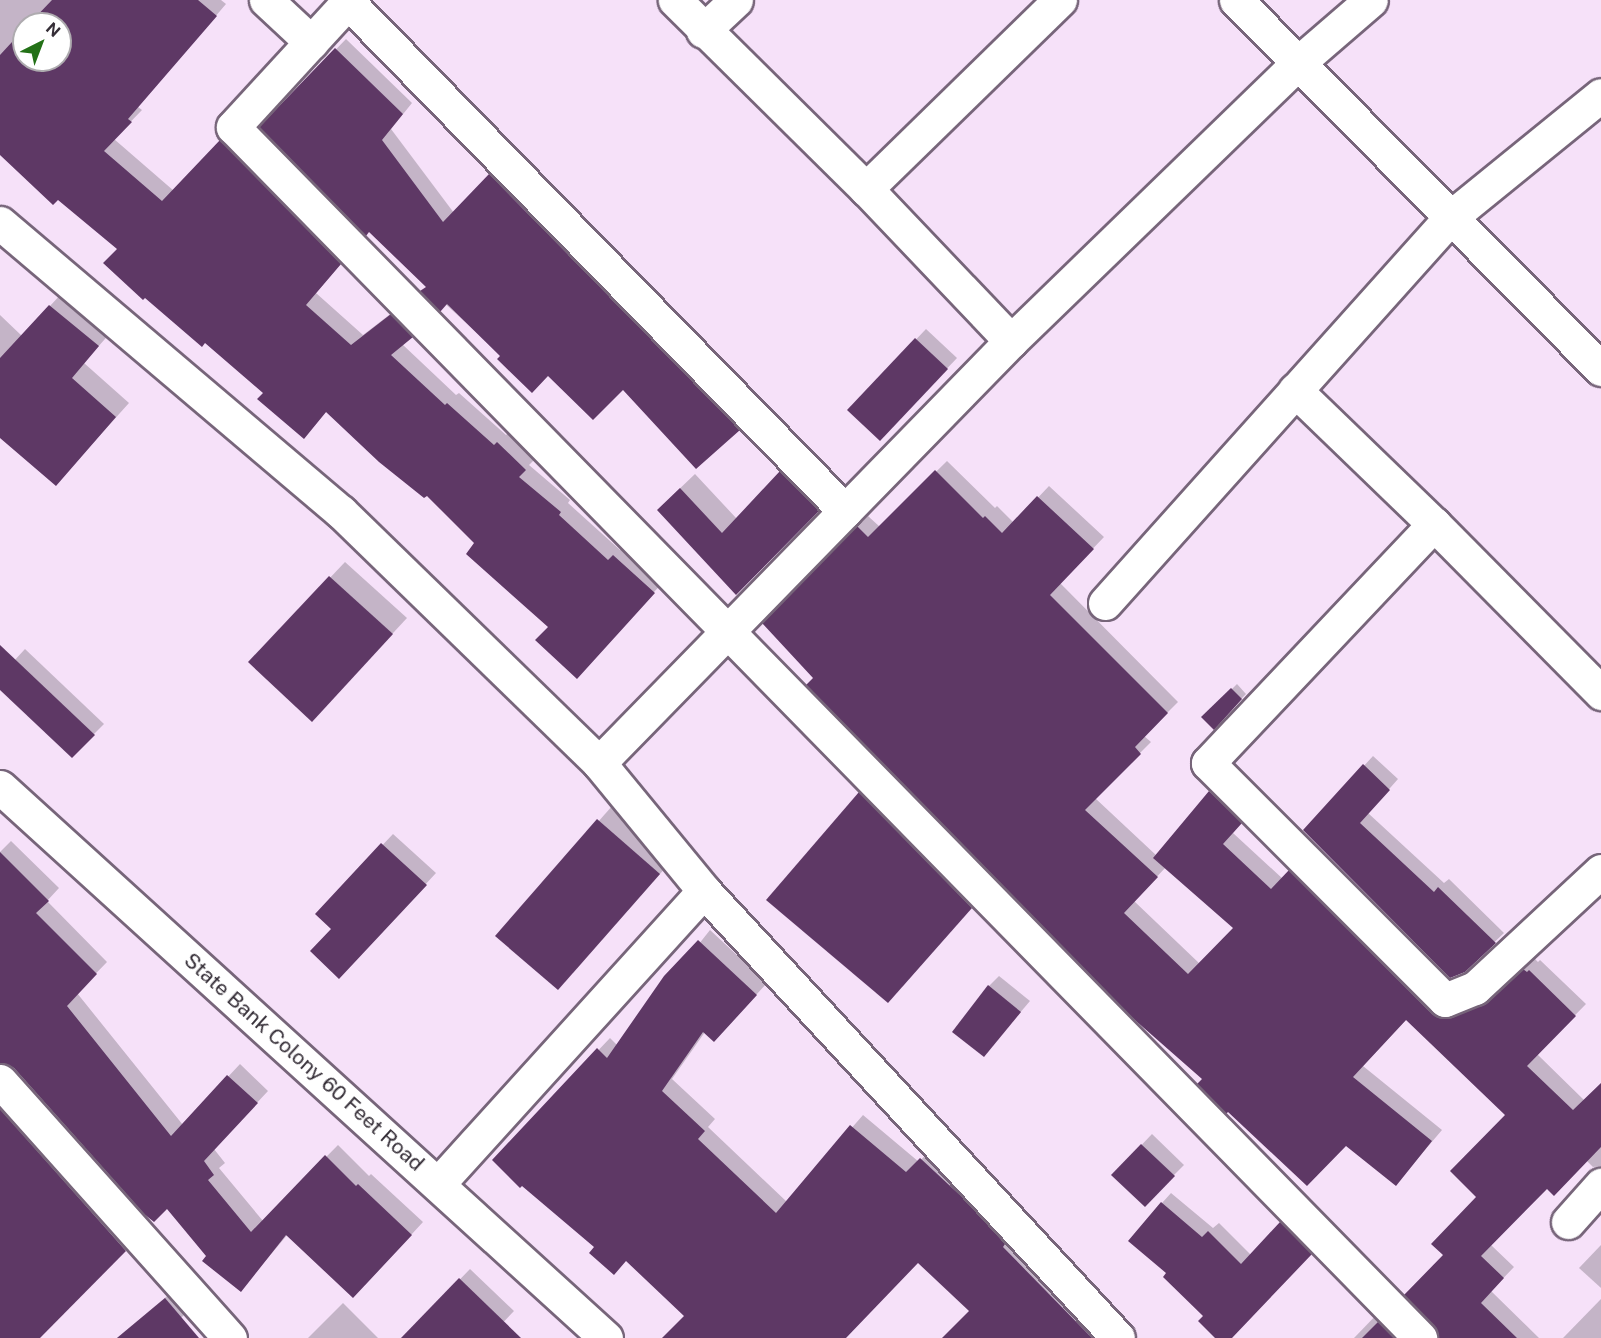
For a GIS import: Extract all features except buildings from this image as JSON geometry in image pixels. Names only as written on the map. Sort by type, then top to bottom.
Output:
[{"type":"street","points":[[266,0],[311,42]]},
{"type":"street","points":[[675,0],[703,31],[866,189],[1011,341]]},
{"type":"street","points":[[703,31],[736,0]]},
{"type":"street","points":[[866,189],[1060,0]]},
{"type":"street","points":[[1236,0],[1601,369]]},
{"type":"street","points":[[599,763],[1011,341],[1298,63],[1371,0]]},
{"type":"street","points":[[845,511],[348,2],[233,127],[1420,1338]]},
{"type":"street","points":[[1105,603],[1451,217],[1601,95]]},
{"type":"street","points":[[0,224],[341,512],[599,763],[704,891],[1118,1338]]},
{"type":"street","points":[[1295,390],[1434,524],[1601,693]]},
{"type":"street","points":[[1434,524],[1209,763],[1445,1000],[1475,988],[1601,871]]},
{"type":"street","name":"State Bank Colony 60 Feet Road","points":[[1,789],[606,1338]]},
{"type":"street","points":[[438,1184],[704,891]]},
{"type":"street","points":[[0,1081],[230,1338]]},
{"type":"street","points":[[1568,1222],[1601,1185]]}]
